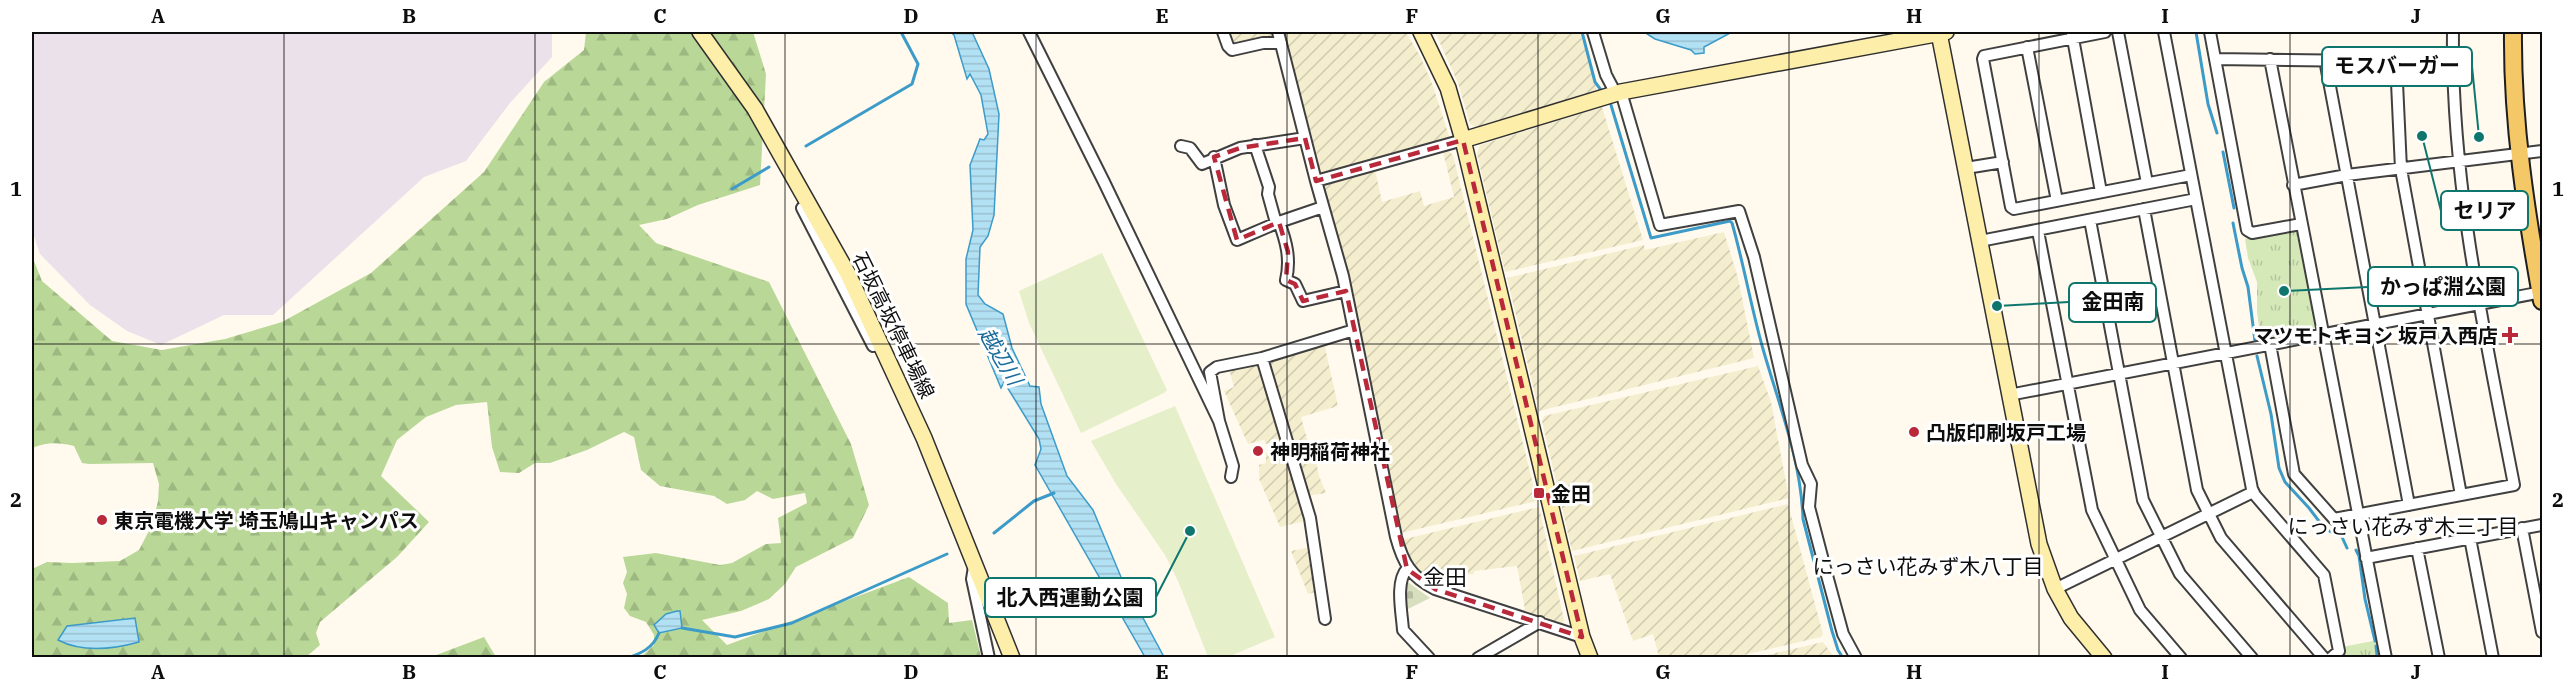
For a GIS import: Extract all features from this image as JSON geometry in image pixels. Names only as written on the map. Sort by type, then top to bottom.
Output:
[{"type":"main road","points":[[2513,32],[2515,106],[2525,202],[2542,295]]},
{"type":"street","name":"石坂高坂停車場線","points":[[699,32],[755,109],[848,274],[924,438],[1012,657]]},
{"type":"street","points":[[1029,32],[1088,147],[1219,422]]},
{"type":"street","points":[[1223,32],[1232,50],[1279,37],[1346,291],[1396,537],[1407,569],[1435,589],[1582,637]]},
{"type":"street","points":[[1421,32],[1448,88],[1463,140],[1582,637],[1590,657]]},
{"type":"street","points":[[1593,32],[1605,75],[1618,93],[1660,225],[1738,211],[1754,257],[1790,403],[1802,465],[1811,484],[1809,507],[1822,558],[1843,634],[1856,657]]},
{"type":"street","points":[[1316,181],[1618,93],[1875,38],[1942,32],[2034,520],[2055,589],[2071,618],[2104,657]]},
{"type":"street","points":[[2105,32],[2072,35],[1983,58],[2012,208],[2191,175]]},
{"type":"street","points":[[2118,32],[2147,183]]},
{"type":"street","points":[[2164,32],[2253,492],[2324,576],[2339,651],[2331,657]]},
{"type":"street","points":[[2210,32],[2247,230],[2252,233],[2301,224]]},
{"type":"street","points":[[2270,344],[2294,474],[2334,519],[2514,484],[2479,306],[2458,161],[2452,62],[2453,32]]},
{"type":"street","points":[[2072,35],[2101,192]]},
{"type":"street","points":[[2026,46],[2057,201]]},
{"type":"street","points":[[2215,59],[2452,62]]},
{"type":"street","points":[[2270,59],[2386,657]]},
{"type":"street","points":[[2325,60],[2409,505]]},
{"type":"street","points":[[2396,61],[2401,169],[2461,495]]},
{"type":"street","points":[[1181,146],[1190,148],[1202,164],[1228,151],[1305,138]]},
{"type":"street","points":[[1255,146],[1269,187],[1268,194],[1288,252],[1286,280],[1295,284],[1303,301],[1346,291]]},
{"type":"street","points":[[2293,185],[2347,174],[2542,152]]},
{"type":"street","points":[[1214,157],[1224,205],[1237,240],[1278,222],[1323,207]]},
{"type":"street","points":[[1966,168],[2003,162]]},
{"type":"street","points":[[1980,241],[2196,199]]},
{"type":"street","points":[[2144,209],[2197,490],[2221,538],[2324,657]]},
{"type":"street","points":[[2090,220],[2121,373],[2143,500],[2180,574],[2252,657]]},
{"type":"street","points":[[2038,231],[2092,510],[2140,610],[2181,657]]},
{"type":"street","points":[[2009,395],[2226,352],[2542,295]]},
{"type":"street","points":[[1231,477],[1233,466],[1219,422],[1210,372],[1217,367],[1262,358],[1354,330]]},
{"type":"street","points":[[1262,358],[1310,518],[1316,550],[1316,572],[1325,620]]},
{"type":"street","points":[[2055,589],[2253,492]]},
{"type":"street","points":[[2366,558],[2542,525]]},
{"type":"street","points":[[2522,528],[2542,632]]},
{"type":"street","points":[[2470,538],[2493,657]]},
{"type":"street","points":[[2418,548],[2439,657]]},
{"type":"street","points":[[974,559],[972,579],[989,657]]},
{"type":"street","points":[[1407,569],[1402,574],[1401,582],[1403,630],[1429,657]]},
{"type":"street","points":[[1478,657],[1540,622]]},
{"type":"highlighted area","points":[[1305,138],[1316,181],[1463,140],[1582,637],[1435,589],[1407,569],[1346,291],[1303,301],[1295,284],[1286,280],[1288,252],[1279,222],[1237,240],[1214,157],[1240,148]]},
{"type":"shaded area","points":[[32,32],[552,32],[552,57],[510,103],[466,161],[424,177],[273,315],[224,315],[161,345],[127,331],[90,305],[40,254],[32,230]]},
{"type":"shaded area","points":[[1228,32],[1274,33],[1273,37],[1269,38],[1234,42],[1231,41]]},
{"type":"shaded area","points":[[1282,32],[1406,32],[1433,86],[1450,139],[1323,175],[1319,172]]},
{"type":"shaded area","points":[[1435,32],[1580,32],[1597,90],[1478,128],[1470,124],[1458,83]]},
{"type":"shaded area","points":[[1602,107],[1643,240],[1505,272],[1477,154],[1480,145]]},
{"type":"shaded area","points":[[1448,151],[1453,155],[1537,501],[1401,533],[1346,269],[1323,188],[1326,184],[1375,170],[1382,202],[1420,191],[1424,206],[1454,197],[1443,152]]},
{"type":"shaded area","points":[[1724,232],[1738,278],[1754,358],[1539,411],[1507,278],[1644,245],[1645,250]]},
{"type":"shaded area","points":[[1324,343],[1338,406],[1301,417],[1309,446],[1295,450],[1269,360],[1306,351]]},
{"type":"shaded area","points":[[1258,363],[1282,440],[1266,444],[1264,440],[1248,444],[1224,391],[1234,387],[1229,369]]},
{"type":"shaded area","points":[[1758,366],[1771,402],[1789,498],[1572,551],[1542,421],[1544,416]]},
{"type":"shaded area","points":[[1313,446],[1319,476],[1326,493],[1307,496],[1294,452]]},
{"type":"shaded area","points":[[1285,449],[1305,521],[1280,527],[1259,479],[1259,465],[1266,463],[1266,453]]},
{"type":"shaded area","points":[[1788,504],[1823,634],[1821,637],[1735,657],[1659,657],[1653,634],[1633,641],[1610,574],[1580,581],[1574,556]]},
{"type":"shaded area","points":[[1539,507],[1564,620],[1562,627],[1526,615],[1517,566],[1474,571],[1474,574],[1459,575],[1434,584],[1414,571],[1401,542],[1405,539]]},
{"type":"shaded area","points":[[1311,547],[1316,592],[1308,594],[1291,551]]},
{"type":"shaded area","points":[[1823,642],[1834,657],[1759,657]]},
{"type":"green space","points":[[586,32],[753,32],[766,74],[760,185],[698,205],[667,219],[639,225],[656,243],[769,282],[851,444],[869,505],[853,538],[796,567],[785,584],[769,599],[741,611],[702,620],[727,645],[909,577],[948,603],[949,623],[972,620],[981,657],[641,657],[654,645],[654,635],[646,622],[630,616],[624,608],[627,594],[623,583],[627,572],[623,557],[656,553],[720,565],[732,563],[766,544],[781,543],[778,518],[807,503],[805,493],[773,499],[757,491],[745,500],[727,504],[714,496],[660,486],[641,470],[634,437],[624,432],[587,450],[550,463],[535,463],[519,473],[500,472],[492,447],[487,402],[456,405],[426,417],[397,440],[381,476],[429,522],[397,557],[320,622],[316,633],[320,645],[306,657],[32,657],[32,569],[47,562],[120,561],[139,550],[152,525],[158,501],[159,484],[153,463],[89,464],[82,463],[74,446],[52,443],[32,448],[32,256],[42,281],[112,341],[162,350],[225,339],[282,322],[371,273],[484,172],[544,82],[584,50]]},
{"type":"green space","points":[[2295,229],[2300,231],[2317,325],[2313,329],[2261,339],[2257,312],[2257,282],[2248,258],[2245,239]]},
{"type":"green space","points":[[1102,253],[1167,390],[1081,433],[1029,323],[1019,291]]},
{"type":"green space","points":[[1175,406],[1275,637],[1228,657],[1208,657],[1178,581],[1165,555],[1116,484],[1091,441]]},
{"type":"green space","points":[[1405,580],[1430,598],[1408,609],[1405,607]]},
{"type":"green space","points":[[484,637],[496,657],[431,657]]},
{"type":"green space","points":[[2378,640],[2381,657],[2337,658],[2342,647]]},
{"type":"water","name":"越辺川","points":[[950,32],[972,32],[989,69],[999,114],[994,215],[988,236],[980,247],[978,295],[985,304],[1003,314],[1012,348],[1030,386],[1039,387],[1041,404],[1067,476],[1093,510],[1121,577],[1164,657],[1145,657],[1035,465],[1041,449],[1039,439],[1004,382],[1001,388],[966,304],[966,259],[973,230],[970,165],[980,139],[984,140],[988,134],[981,95],[970,74],[967,79],[954,35]]},
{"type":"water","points":[[1644,32],[1732,32],[1704,47],[1704,53],[1695,54],[1691,50],[1655,39]]},
{"type":"water","points":[[680,611],[682,628],[659,633],[654,625],[666,614]]},
{"type":"water","points":[[135,618],[139,642],[88,648],[58,640],[67,626]]},
{"type":"waterway","points":[[806,146],[912,84],[918,64],[901,32]]},
{"type":"waterway","points":[[1582,32],[1595,82],[1601,90]]},
{"type":"waterway","points":[[2196,32],[2208,104],[2217,133]]},
{"type":"waterway","points":[[1611,105],[1651,238],[1730,221],[1732,223],[1759,333],[1794,454],[1803,519],[1832,631],[1843,658]]},
{"type":"waterway","points":[[2223,152],[2234,208]]},
{"type":"waterway","points":[[732,189],[769,167]]},
{"type":"waterway","points":[[2233,223],[2248,287],[2255,341]]},
{"type":"waterway","points":[[2257,356],[2271,414],[2279,468],[2285,482],[2325,529],[2342,537],[2347,548]]},
{"type":"waterway","points":[[994,533],[1034,501],[1054,493]]},
{"type":"waterway","points":[[2356,550],[2375,641]]},
{"type":"waterway","points":[[682,628],[735,637],[792,623],[947,554]]},
{"type":"waterway","points":[[626,658],[646,650],[659,633]]},
{"type":"waterway","points":[[2376,646],[2377,655]]},
{"type":"place","name":"セリア","points":[[2422,136]]},
{"type":"place","name":"モスバーガー","points":[[2479,137]]},
{"type":"place","name":"かっぱ淵公園","points":[[2284,291]]},
{"type":"place","name":"金田南","points":[[1997,306]]},
{"type":"place","name":"マツモトキヨシ 坂戸入西店","points":[[2510,335]]},
{"type":"place","name":"凸版印刷坂戸工場","points":[[1914,432]]},
{"type":"place","name":"神明稲荷神社","points":[[1258,451]]},
{"type":"place","name":"金田","points":[[1539,493]]},
{"type":"place","name":"東京電機大学 埼玉鳩山キャンパス","points":[[102,520]]},
{"type":"place","name":"北入西運動公園","points":[[1190,531]]},
{"type":"district","name":"にっさい花みず木三丁目","points":[[2403,526]]},
{"type":"district","name":"にっさい花みず木八丁目","points":[[1928,566]]},
{"type":"district","name":"金田","points":[[1445,576]]}]
